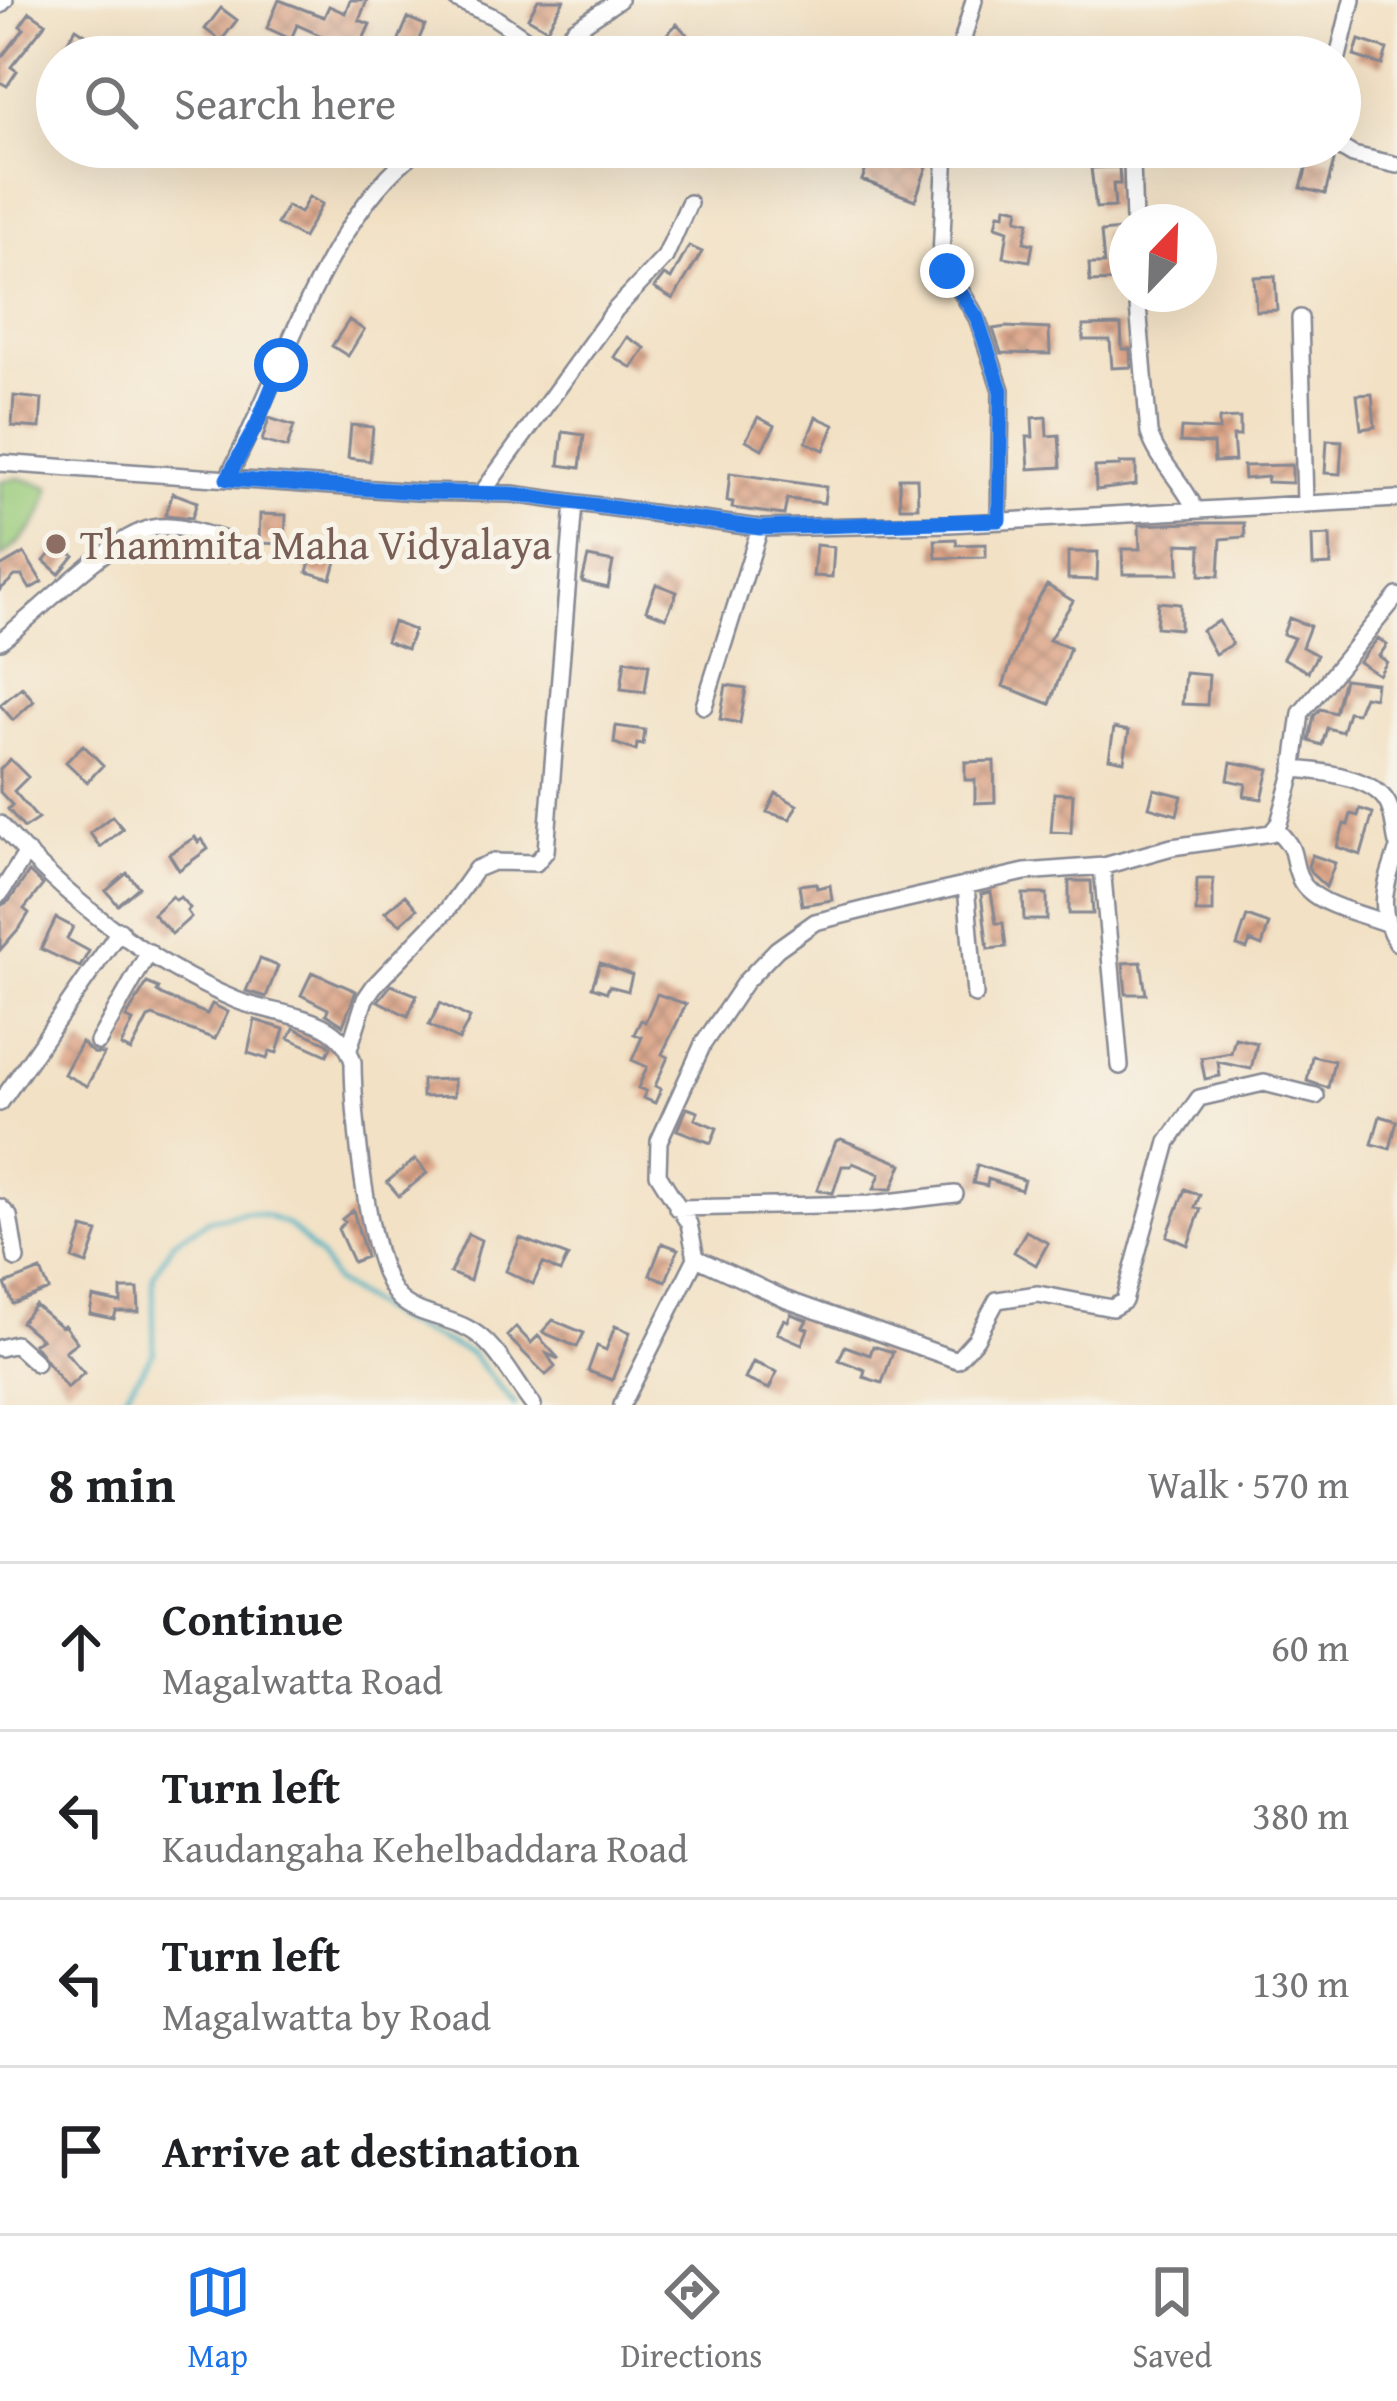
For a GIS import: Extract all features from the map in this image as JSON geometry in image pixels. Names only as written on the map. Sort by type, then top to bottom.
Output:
[{"type":"street","points":[[457,0],[520,36]]},
{"type":"street","points":[[567,36],[619,0]]},
{"type":"street","points":[[964,36],[974,0]]},
{"type":"street","points":[[1343,36],[1352,0]]},
{"type":"street","points":[[1361,157],[1397,165]]},
{"type":"street","points":[[227,479],[342,240],[370,193],[393,168]]},
{"type":"street","points":[[945,168],[940,258],[977,318],[1001,390],[999,520]]},
{"type":"street","points":[[1132,168],[1133,204]]},
{"type":"street","points":[[482,493],[615,310],[665,257],[689,203]]},
{"type":"street","points":[[1139,312],[1149,434],[1194,507]]},
{"type":"street","points":[[1300,318],[1305,502]]},
{"type":"street","points":[[0,463],[482,493],[760,528],[1397,499]]},
{"type":"street","points":[[533,1405],[483,1338],[466,1327],[422,1313],[399,1298],[386,1279],[361,1160],[349,1049],[374,986],[447,910],[476,869],[493,862],[536,863],[546,851],[574,503]]},
{"type":"street","points":[[0,641],[103,557],[150,529],[175,527],[226,540]]},
{"type":"street","points":[[704,706],[760,528]]},
{"type":"street","points":[[622,1405],[696,1258],[688,1224],[658,1174],[659,1141],[694,1062],[745,982],[777,949],[815,922],[1025,872],[1102,866],[1172,847],[1271,833],[1293,769],[1301,713],[1397,596]]},
{"type":"street","points":[[1293,769],[1349,777],[1388,803],[1397,847],[1384,889],[1397,943]]},
{"type":"street","points":[[0,824],[88,908],[174,970],[242,1003],[305,1018],[334,1032],[349,1049]]},
{"type":"street","points":[[1275,828],[1294,848],[1301,881],[1318,898],[1389,922]]},
{"type":"street","points":[[0,893],[27,852]]},
{"type":"street","points":[[1102,866],[1120,1066]]},
{"type":"street","points":[[966,885],[975,995]]},
{"type":"street","points":[[0,1103],[120,930]]},
{"type":"street","points":[[98,1042],[149,952]]},
{"type":"street","points":[[696,1258],[805,1307],[956,1360],[976,1339],[997,1300],[1038,1294],[1112,1308],[1124,1301],[1168,1142],[1199,1098],[1264,1083],[1316,1096]]},
{"type":"street","points":[[677,1208],[871,1204],[956,1194]]},
{"type":"street","points":[[0,1207],[9,1216],[16,1259]]},
{"type":"street","points":[[0,1348],[15,1344],[36,1363]]},
{"type":"green space","points":[[19,478],[50,487],[32,528],[0,558],[0,481]]},
{"type":"building","points":[[279,0],[324,17],[329,6],[345,13],[350,0],[367,0],[359,20],[370,24],[365,36],[322,36],[297,25],[292,36],[284,36],[267,28]]},
{"type":"building","points":[[538,0],[564,0],[547,29],[528,18]]},
{"type":"building","points":[[221,8],[237,20],[225,36],[205,29]]},
{"type":"building","points":[[30,12],[46,23],[11,67],[17,71],[7,86],[0,82],[0,59],[24,29],[20,26]]},
{"type":"building","points":[[408,18],[425,25],[420,36],[400,36]]},
{"type":"building","points":[[677,24],[689,36],[665,36]]},
{"type":"building","points":[[1361,41],[1387,49],[1382,65],[1361,58]]},
{"type":"building","points":[[866,168],[926,168],[915,200],[862,180]]},
{"type":"building","points":[[1091,168],[1119,168],[1120,184],[1113,184],[1115,204],[1096,208]]},
{"type":"building","points":[[1306,168],[1332,168],[1325,194],[1301,188]]},
{"type":"building","points":[[309,197],[322,204],[303,238],[277,224],[287,206],[300,213]]},
{"type":"building","points":[[1006,206],[1019,209],[1017,219],[1029,222],[1024,242],[1033,244],[1030,261],[1004,257],[1008,230],[996,226]]},
{"type":"building","points":[[1109,231],[1109,281],[1090,282],[1089,264],[1104,264],[1101,232]]},
{"type":"building","points":[[689,246],[702,252],[673,299],[654,288],[664,275],[671,279]]},
{"type":"building","points":[[1275,276],[1277,310],[1256,311],[1254,277]]},
{"type":"building","points":[[349,320],[364,330],[348,356],[332,346]]},
{"type":"building","points":[[1121,325],[1122,349],[1130,349],[1131,367],[1112,368],[1110,340],[1083,340],[1083,326]]},
{"type":"building","points":[[993,329],[1049,329],[1050,354],[1001,353]]},
{"type":"building","points":[[627,337],[645,348],[632,368],[614,357]]},
{"type":"building","points":[[1372,394],[1375,427],[1361,429],[1357,395]]},
{"type":"building","points":[[14,396],[42,399],[40,428],[12,426]]},
{"type":"building","points":[[758,417],[775,426],[762,449],[746,440]]},
{"type":"building","points":[[816,417],[834,425],[824,450],[806,442]]},
{"type":"building","points":[[1046,417],[1047,436],[1059,435],[1061,467],[1029,469],[1027,437],[1033,437],[1032,418]]},
{"type":"building","points":[[269,418],[294,426],[287,448],[262,441]]},
{"type":"building","points":[[1240,418],[1240,436],[1233,436],[1235,461],[1214,462],[1213,444],[1180,442],[1181,428],[1219,430],[1219,419]]},
{"type":"building","points":[[351,425],[373,427],[370,461],[348,458]]},
{"type":"building","points":[[563,432],[584,435],[580,468],[559,465]]},
{"type":"building","points":[[1327,440],[1342,441],[1340,474],[1325,473]]},
{"type":"building","points":[[1136,463],[1136,485],[1096,490],[1095,467]]},
{"type":"building","points":[[1292,465],[1292,483],[1267,482],[1268,477],[1244,479],[1243,466]]},
{"type":"building","points":[[730,473],[826,487],[824,503],[787,499],[784,515],[732,508],[733,502],[727,501]]},
{"type":"building","points":[[899,478],[917,478],[918,507],[900,507]]},
{"type":"building","points":[[173,493],[197,502],[192,518],[165,515]]},
{"type":"building","points":[[260,514],[286,515],[285,544],[259,543]]},
{"type":"building","points":[[1244,523],[1245,537],[1221,539],[1219,576],[1200,575],[1201,545],[1178,544],[1179,574],[1123,574],[1122,549],[1140,549],[1139,525]]},
{"type":"building","points":[[1330,535],[1331,565],[1313,566],[1312,536]]},
{"type":"building","points":[[956,539],[957,545],[986,544],[986,557],[936,558],[935,540]]},
{"type":"building","points":[[59,543],[74,556],[59,574],[44,561]]},
{"type":"building","points":[[816,545],[834,547],[832,577],[813,576]]},
{"type":"building","points":[[313,551],[337,558],[331,579],[307,572]]},
{"type":"building","points":[[1068,552],[1098,552],[1097,580],[1068,579]]},
{"type":"building","points":[[24,553],[42,582],[30,589],[22,576],[15,576],[0,590],[0,567]]},
{"type":"building","points":[[588,557],[613,562],[608,588],[582,582]]},
{"type":"building","points":[[656,584],[677,592],[666,618],[646,610]]},
{"type":"building","points":[[1047,585],[1073,601],[1049,640],[1070,648],[1050,704],[1003,686],[1026,619]]},
{"type":"building","points":[[1158,602],[1180,604],[1180,629],[1156,627]]},
{"type":"building","points":[[1289,618],[1310,626],[1302,647],[1317,655],[1308,672],[1283,658],[1294,638],[1283,634]]},
{"type":"building","points":[[1219,621],[1232,644],[1215,654],[1202,630]]},
{"type":"building","points":[[393,622],[414,630],[407,649],[386,641]]},
{"type":"building","points":[[1378,638],[1387,645],[1379,656],[1387,662],[1379,675],[1359,662]]},
{"type":"building","points":[[625,660],[649,664],[645,692],[621,689]]},
{"type":"building","points":[[1185,673],[1209,675],[1207,705],[1182,704]]},
{"type":"building","points":[[1344,679],[1376,683],[1374,698],[1364,696],[1357,713],[1348,712],[1342,732],[1327,728],[1322,745],[1309,741],[1320,709],[1335,713]]},
{"type":"building","points":[[726,685],[746,688],[740,723],[720,719]]},
{"type":"building","points":[[22,687],[34,701],[13,720],[0,705]]},
{"type":"building","points":[[616,726],[645,730],[643,745],[637,744],[636,751],[614,743]]},
{"type":"building","points":[[1114,728],[1129,731],[1124,761],[1109,758]]},
{"type":"building","points":[[83,745],[103,765],[87,782],[66,762]]},
{"type":"building","points":[[10,759],[28,777],[14,791],[38,819],[24,828],[0,792],[0,769]]},
{"type":"building","points":[[994,761],[995,802],[975,803],[975,780],[965,780],[965,762]]},
{"type":"building","points":[[1231,762],[1269,769],[1262,799],[1244,796],[1246,784],[1228,780]]},
{"type":"building","points":[[1154,789],[1182,796],[1177,815],[1149,807]]},
{"type":"building","points":[[776,793],[797,805],[790,819],[767,812]]},
{"type":"building","points":[[1054,793],[1073,794],[1071,833],[1051,832]]},
{"type":"building","points":[[1360,809],[1373,813],[1361,855],[1337,847],[1344,824],[1348,825],[1351,814],[1358,816]]},
{"type":"building","points":[[112,816],[123,829],[100,847],[90,833]]},
{"type":"building","points":[[195,837],[208,849],[179,870],[169,854]]},
{"type":"building","points":[[1312,855],[1335,863],[1326,887],[1311,873]]},
{"type":"building","points":[[29,872],[43,885],[24,909],[29,913],[21,926],[0,950],[0,906],[9,901]]},
{"type":"building","points":[[127,873],[139,887],[118,905],[106,891]]},
{"type":"building","points":[[1197,879],[1213,879],[1213,912],[1196,912]]},
{"type":"building","points":[[1069,881],[1091,881],[1093,914],[1069,914]]},
{"type":"building","points":[[816,883],[817,888],[830,885],[832,900],[802,905],[799,885]]},
{"type":"building","points":[[991,892],[1006,947],[988,949],[981,894]]},
{"type":"building","points":[[1023,894],[1047,894],[1047,920],[1024,920]]},
{"type":"building","points":[[405,895],[417,909],[400,924],[385,912]]},
{"type":"building","points":[[172,896],[180,897],[190,908],[191,917],[172,934],[153,914]]},
{"type":"building","points":[[1247,916],[1269,924],[1262,946],[1250,941],[1247,949],[1237,946]]},
{"type":"building","points":[[56,918],[73,927],[67,939],[89,951],[80,967],[41,949]]},
{"type":"building","points":[[260,959],[278,966],[266,997],[246,991]]},
{"type":"building","points":[[1141,962],[1146,994],[1126,994],[1123,963]]},
{"type":"building","points":[[600,963],[632,975],[628,991],[592,987]]},
{"type":"building","points":[[312,972],[356,991],[343,1025],[326,1014],[328,1009],[301,995]]},
{"type":"building","points":[[147,983],[159,988],[163,996],[207,1014],[212,1004],[228,1012],[215,1039],[153,1016],[131,1051],[121,1046],[133,1021],[126,1018]]},
{"type":"building","points":[[391,985],[417,995],[408,1016],[378,1001]]},
{"type":"building","points":[[657,994],[686,1004],[662,1054],[668,1057],[655,1086],[661,1089],[655,1103],[643,1098],[646,1091],[638,1088],[647,1067],[632,1060],[642,1037],[634,1034]]},
{"type":"building","points":[[440,1003],[470,1018],[459,1040],[429,1025]]},
{"type":"building","points":[[255,1020],[284,1029],[277,1053],[270,1051],[267,1059],[248,1053]]},
{"type":"building","points":[[294,1028],[327,1043],[331,1047],[327,1055],[289,1038]]},
{"type":"building","points":[[1235,1038],[1257,1043],[1251,1069],[1218,1062],[1220,1076],[1205,1079],[1201,1058],[1231,1053]]},
{"type":"building","points":[[81,1042],[93,1053],[104,1054],[87,1086],[64,1074]]},
{"type":"building","points":[[1312,1056],[1334,1061],[1328,1088],[1307,1081]]},
{"type":"building","points":[[454,1079],[454,1096],[422,1097],[422,1080]]},
{"type":"building","points":[[687,1108],[698,1112],[695,1119],[717,1128],[711,1143],[677,1130]]},
{"type":"building","points":[[1380,1116],[1397,1121],[1390,1149],[1372,1144]]},
{"type":"building","points":[[836,1141],[902,1164],[892,1189],[874,1189],[880,1174],[853,1163],[842,1166],[833,1193],[817,1190]]},
{"type":"building","points":[[415,1159],[427,1173],[399,1196],[387,1182]]},
{"type":"building","points":[[977,1165],[1024,1180],[1021,1190],[988,1179],[987,1186],[973,1183]]},
{"type":"building","points":[[1185,1189],[1200,1195],[1195,1207],[1201,1209],[1188,1245],[1167,1236]]},
{"type":"building","points":[[353,1210],[366,1257],[353,1262],[338,1229]]},
{"type":"building","points":[[83,1228],[98,1232],[87,1264],[73,1259]]},
{"type":"building","points":[[1026,1231],[1048,1243],[1036,1265],[1014,1252]]},
{"type":"building","points":[[468,1234],[481,1240],[470,1281],[450,1273]]},
{"type":"building","points":[[520,1238],[568,1256],[560,1272],[543,1263],[533,1284],[506,1271]]},
{"type":"building","points":[[662,1243],[678,1249],[666,1281],[650,1275]]},
{"type":"building","points":[[41,1270],[49,1290],[13,1304],[5,1284]]},
{"type":"building","points":[[121,1289],[138,1289],[139,1312],[116,1312],[114,1319],[90,1314],[93,1297],[121,1303]]},
{"type":"building","points":[[35,1305],[64,1325],[77,1342],[65,1351],[84,1373],[67,1388],[33,1344],[41,1339],[21,1322]]},
{"type":"building","points":[[791,1314],[807,1320],[802,1344],[777,1333]]},
{"type":"building","points":[[553,1320],[584,1333],[577,1347],[542,1332]]},
{"type":"building","points":[[615,1326],[630,1332],[612,1380],[588,1371],[597,1346],[606,1350]]},
{"type":"building","points":[[516,1327],[531,1343],[538,1336],[559,1359],[547,1354],[555,1367],[546,1375],[507,1336]]},
{"type":"building","points":[[845,1346],[870,1355],[873,1346],[893,1352],[882,1383],[863,1377],[865,1370],[839,1360]]},
{"type":"building","points":[[753,1362],[777,1372],[769,1389],[745,1379]]},
{"type":"waterway","points":[[118,1405],[154,1352],[153,1276],[173,1242],[210,1219],[245,1212],[288,1225],[320,1256],[335,1282],[399,1322],[470,1353],[515,1405]]},
{"type":"place","name":"Thammita Maha Vidyalaya","points":[[56,544]]},
{"type":"route","points":[[281,365],[227,479],[512,494],[760,528],[999,520],[1001,390],[977,318],[947,271]]}]
